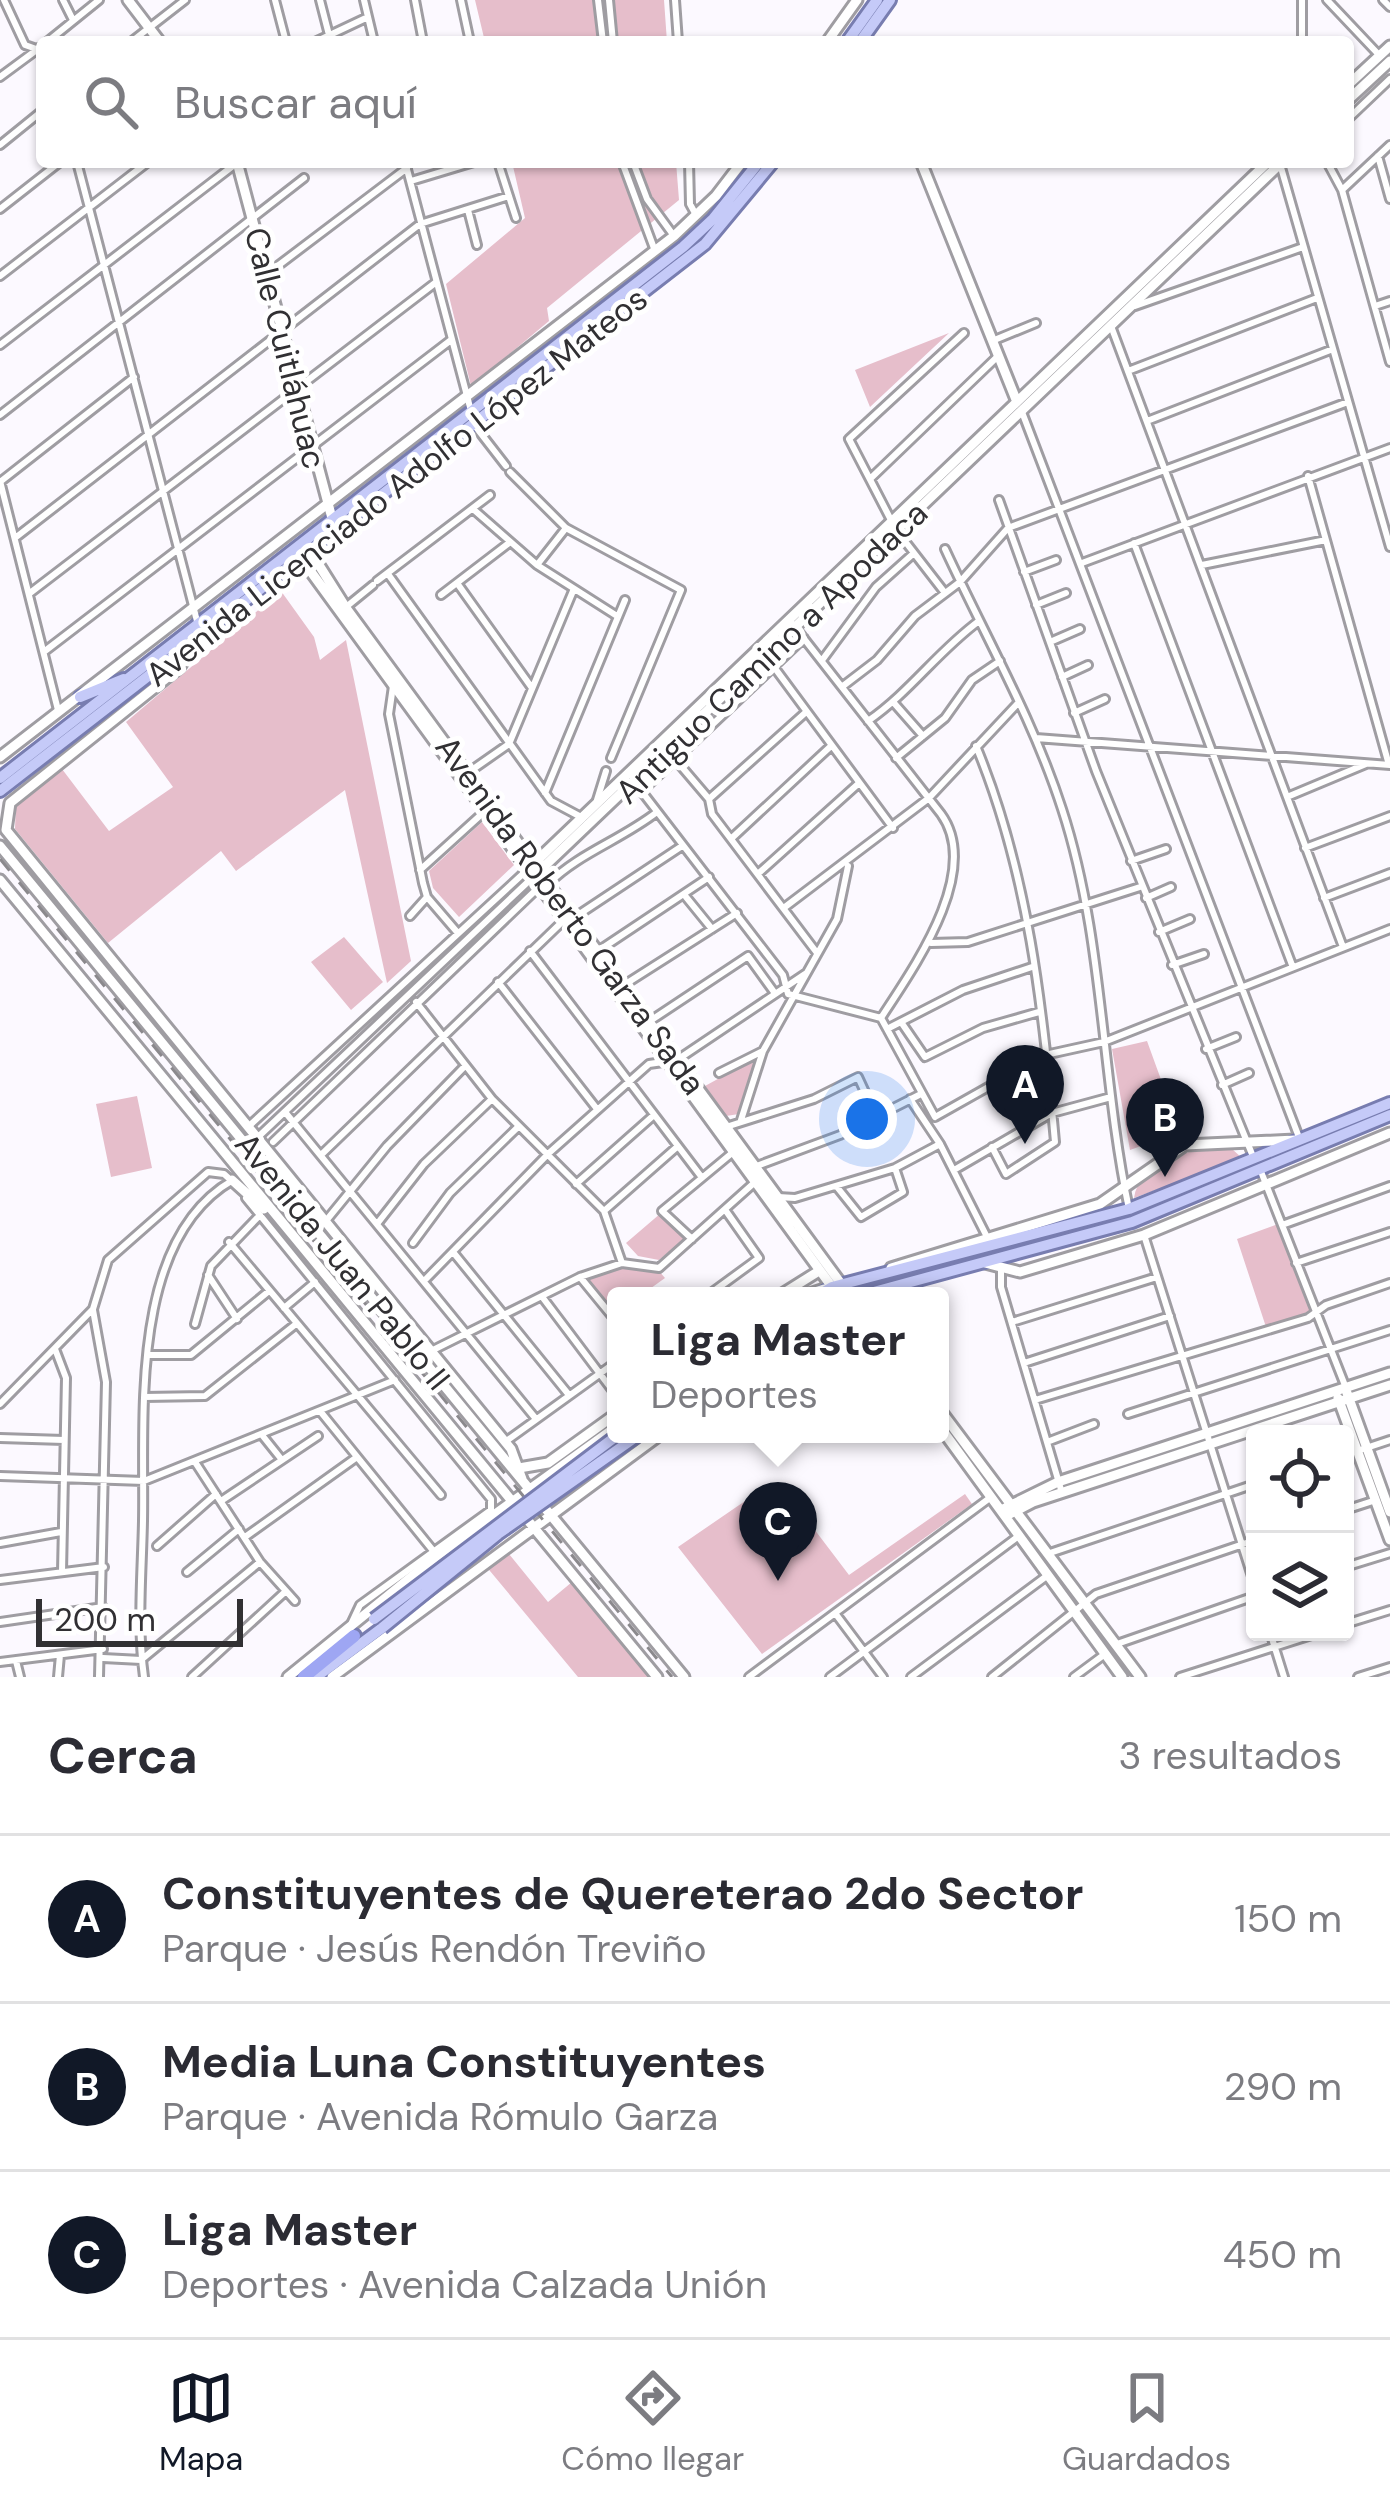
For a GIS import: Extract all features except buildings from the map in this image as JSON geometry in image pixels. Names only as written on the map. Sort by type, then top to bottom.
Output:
[{"type":"highway","points":[[304,1677],[354,1637]]},
{"type":"main road","points":[[862,36],[878,0]]},
{"type":"main road","points":[[853,36],[890,0]]},
{"type":"main road","name":"Avenida Licenciado Adolfo López Mateos","points":[[474,420],[678,241],[715,225],[755,168]]},
{"type":"main road","name":"Avenida Licenciado Adolfo López Mateos","points":[[0,778],[195,643],[304,551],[670,270],[767,168]]},
{"type":"main road","points":[[670,270],[686,254],[678,241]]},
{"type":"main road","points":[[563,342],[567,320]]},
{"type":"main road","name":"Avenida Licenciado Adolfo López Mateos","points":[[0,791],[198,625],[304,551]]},
{"type":"main road","points":[[80,697],[138,674]]},
{"type":"main road","points":[[896,1287],[1132,1222],[1300,1140],[1390,1103]]},
{"type":"main road","points":[[838,1287],[1129,1209],[1390,1115]]},
{"type":"main road","points":[[378,1623],[607,1439]]},
{"type":"main road","points":[[291,1677],[378,1623],[627,1443]]},
{"type":"main road","points":[[316,1677],[354,1637]]},
{"type":"main road","points":[[330,1677],[354,1637]]},
{"type":"street","points":[[4,0],[25,45],[36,46]]},
{"type":"street","points":[[63,0],[73,20]]},
{"type":"street","points":[[55,36],[99,0]]},
{"type":"street","points":[[128,0],[155,36]]},
{"type":"street","points":[[139,36],[185,0]]},
{"type":"street","points":[[275,0],[284,36]]},
{"type":"street","points":[[320,0],[329,35],[368,17]]},
{"type":"street","points":[[364,0],[373,36]]},
{"type":"street","points":[[415,0],[422,36]]},
{"type":"street","points":[[461,0],[469,36]]},
{"type":"street","points":[[598,0],[602,36]]},
{"type":"street","points":[[609,0],[612,36]]},
{"type":"street","points":[[675,0],[678,36]]},
{"type":"street","points":[[831,36],[857,0]]},
{"type":"street","points":[[1302,0],[1304,36]]},
{"type":"street","points":[[1328,0],[1385,58]]},
{"type":"street","points":[[1384,0],[1390,7]]},
{"type":"street","points":[[867,23],[872,36]]},
{"type":"street","points":[[1354,93],[1390,46]]},
{"type":"street","points":[[0,77],[36,51]]},
{"type":"street","points":[[1354,80],[1385,58]]},
{"type":"street","points":[[1354,113],[1390,79]]},
{"type":"street","points":[[0,145],[36,116]]},
{"type":"street","points":[[1342,190],[1390,145]]},
{"type":"street","points":[[1378,156],[1390,199]]},
{"type":"street","points":[[0,209],[52,168]]},
{"type":"street","points":[[79,168],[198,625]]},
{"type":"street","points":[[0,276],[140,168]]},
{"type":"street","points":[[0,345],[230,168]]},
{"type":"street","name":"Calle Cuitláhuac","points":[[240,168],[336,526]]},
{"type":"street","points":[[268,274],[402,168]]},
{"type":"street","points":[[407,168],[474,420],[508,469],[566,528],[681,590],[610,758]]},
{"type":"street","points":[[411,181],[454,168]]},
{"type":"street","points":[[500,168],[516,218]]},
{"type":"street","points":[[624,168],[655,251]]},
{"type":"street","points":[[635,168],[645,196],[678,241]]},
{"type":"street","points":[[689,168],[691,205],[697,216],[715,225]]},
{"type":"street","points":[[0,757],[655,251],[678,241],[737,168]]},
{"type":"street","points":[[883,1276],[903,1262],[1100,1204],[1185,1145],[1300,1140],[1063,510],[923,168]]},
{"type":"street","points":[[895,526],[1016,400],[1271,168]]},
{"type":"street","name":"Antiguo Camino a Apodaca","points":[[264,1142],[285,1112],[639,787],[895,526],[1022,412],[1272,168]]},
{"type":"street","points":[[1279,168],[1390,548]]},
{"type":"street","points":[[1330,168],[1342,190],[1390,362]]},
{"type":"street","points":[[0,415],[304,178]]},
{"type":"street","points":[[15,538],[420,224],[508,196]]},
{"type":"street","points":[[468,210],[477,245]]},
{"type":"street","points":[[1131,307],[1303,247]]},
{"type":"street","points":[[30,593],[434,283]]},
{"type":"street","points":[[1128,371],[1317,298]]},
{"type":"street","points":[[1375,305],[1390,301]]},
{"type":"street","points":[[992,341],[1036,323]]},
{"type":"street","points":[[1111,326],[1343,947]]},
{"type":"street","points":[[945,593],[895,526],[849,438],[964,333]]},
{"type":"street","points":[[45,651],[451,340]]},
{"type":"street","points":[[1147,421],[1333,349]]},
{"type":"street","points":[[870,479],[998,357]]},
{"type":"street","points":[[58,713],[0,482],[134,377]]},
{"type":"street","points":[[843,686],[960,581],[1008,528],[1348,402]]},
{"type":"street","points":[[1082,563],[1390,448]]},
{"type":"street","points":[[1036,738],[1390,765],[1308,476]]},
{"type":"street","points":[[343,611],[490,495]]},
{"type":"street","points":[[999,500],[1131,861],[1331,1351],[1356,1451],[1379,1499],[1390,1540]]},
{"type":"street","points":[[473,509],[537,566],[616,616]]},
{"type":"street","points":[[537,566],[566,528]]},
{"type":"street","points":[[1202,565],[1326,540]]},
{"type":"street","points":[[1133,542],[1292,965]]},
{"type":"street","points":[[441,595],[509,544]]},
{"type":"street","points":[[945,549],[1036,738],[1063,812],[1083,904],[1129,1209]]},
{"type":"street","name":"Avenida Roberto Garza Sada","points":[[304,551],[462,776],[651,1028]]},
{"type":"street","points":[[823,659],[876,587],[914,554]]},
{"type":"street","points":[[1024,572],[1056,560]]},
{"type":"street","points":[[388,574],[544,793],[584,818]]},
{"type":"street","points":[[458,583],[532,688]]},
{"type":"street","points":[[462,776],[509,744],[573,591]]},
{"type":"street","points":[[1036,605],[1066,593]]},
{"type":"street","points":[[544,793],[625,600]]},
{"type":"street","points":[[868,722],[894,703],[951,642],[980,621]]},
{"type":"street","points":[[1050,642],[1080,629]]},
{"type":"street","points":[[797,630],[951,829],[954,851],[931,943],[880,1018]]},
{"type":"street","points":[[797,630],[774,666],[639,787],[737,913],[786,982],[788,994],[880,1018],[935,1117],[1045,1055],[1104,1042],[1390,929]]},
{"type":"street","points":[[536,877],[584,818],[797,630]]},
{"type":"street","points":[[195,643],[188,661],[10,803],[5,816],[14,844],[264,1142],[505,1442],[523,1474]]},
{"type":"street","points":[[896,758],[945,718],[972,680],[1000,661]]},
{"type":"street","points":[[1062,677],[1088,665]]},
{"type":"street","points":[[774,666],[893,828]]},
{"type":"street","points":[[396,683],[389,714],[420,870],[427,897],[458,932]]},
{"type":"street","points":[[1074,713],[1105,699]]},
{"type":"street","points":[[785,907],[928,799],[1019,702]]},
{"type":"street","points":[[894,703],[922,736]]},
{"type":"street","points":[[709,799],[805,712]]},
{"type":"street","points":[[733,837],[831,746]]},
{"type":"street","points":[[976,746],[1009,834],[1028,922],[1055,1143],[1007,1173],[992,1147]]},
{"type":"street","points":[[675,759],[709,799],[712,814],[818,954]]},
{"type":"street","points":[[1287,797],[1369,763]]},
{"type":"street","points":[[594,809],[606,771]]},
{"type":"street","points":[[760,872],[858,784]]},
{"type":"street","points":[[420,870],[487,809]]},
{"type":"street","points":[[248,1128],[458,932],[536,877],[605,849],[657,812]]},
{"type":"street","points":[[1305,848],[1390,816]]},
{"type":"street","name":"Avenida Juan Pablo II","points":[[0,846],[523,1474],[567,1536],[684,1677]]},
{"type":"street","points":[[321,1155],[530,951],[568,919],[682,846]]},
{"type":"street","points":[[1131,861],[1166,849]]},
{"type":"street","points":[[741,1120],[763,1051],[837,919],[849,863]]},
{"type":"street","points":[[1324,898],[1390,873]]},
{"type":"street","points":[[598,951],[686,897],[709,877]]},
{"type":"street","name":"Avenida Juan Pablo II","points":[[0,880],[657,1677]]},
{"type":"street","points":[[931,943],[968,942],[1142,887]]},
{"type":"street","points":[[1146,898],[1171,887]]},
{"type":"street","points":[[410,916],[427,897]]},
{"type":"street","points":[[686,897],[712,929]]},
{"type":"street","points":[[624,985],[737,913]]},
{"type":"street","name":"Avenida Roberto Garza Sada","points":[[568,919],[624,985],[731,1153],[750,1169],[754,1183],[768,1195],[829,1287]]},
{"type":"street","points":[[1159,932],[1190,919]]},
{"type":"street","points":[[78,938],[125,979]]},
{"type":"street","points":[[530,951],[700,1175]]},
{"type":"street","points":[[1172,965],[1204,954]]},
{"type":"street","points":[[651,1028],[748,956],[774,992]]},
{"type":"street","points":[[887,1029],[963,990],[1032,967]]},
{"type":"street","points":[[424,1281],[549,1153],[655,1060],[671,1060],[786,982],[806,974]]},
{"type":"street","points":[[498,982],[597,1109]]},
{"type":"street","points":[[264,1142],[293,1122],[413,998],[492,1099],[604,1211],[622,1263]]},
{"type":"street","points":[[901,1022],[923,1057],[983,1028],[1039,1012]]},
{"type":"street","points":[[154,1013],[190,1076]]},
{"type":"street","points":[[1206,1049],[1236,1036]]},
{"type":"street","points":[[719,1073],[763,1051]]},
{"type":"street","name":"Avenida Roberto Garza Sada","points":[[671,1060],[726,1127],[829,1287]]},
{"type":"street","points":[[325,1222],[465,1066]]},
{"type":"street","points":[[1222,1084],[1249,1073]]},
{"type":"street","points":[[726,1127],[814,1099],[858,1077],[876,1116]]},
{"type":"street","points":[[750,1169],[921,1094]]},
{"type":"street","points":[[954,1170],[1052,1113],[1111,1097]]},
{"type":"street","points":[[377,1224],[424,1164],[492,1099]]},
{"type":"street","points":[[910,1099],[940,1144],[988,1238]]},
{"type":"street","points":[[285,1112],[536,1419]]},
{"type":"street","points":[[576,1184],[655,1114]]},
{"type":"street","points":[[413,1243],[450,1193],[519,1126]]},
{"type":"street","points":[[985,1264],[1000,1270],[1027,1270],[1144,1235],[1390,1133]]},
{"type":"street","points":[[264,1142],[280,1183]]},
{"type":"street","points":[[768,1195],[788,1199],[836,1186],[895,1168],[940,1144]]},
{"type":"street","points":[[604,1211],[678,1146]]},
{"type":"street","points":[[692,1240],[662,1211],[731,1153]]},
{"type":"street","points":[[836,1186],[860,1218],[903,1192],[895,1168]]},
{"type":"street","points":[[99,1677],[106,1382],[93,1309],[102,1270],[200,1176],[218,1172],[276,1218]]},
{"type":"street","points":[[144,1677],[144,1396],[152,1311],[170,1258],[203,1207],[232,1180],[246,1178]]},
{"type":"street","points":[[232,1180],[487,1490],[491,1510],[435,1553],[354,1637]]},
{"type":"street","points":[[431,1351],[580,1277],[622,1263],[659,1268],[754,1183]]},
{"type":"street","points":[[1282,1226],[1390,1186]]},
{"type":"street","points":[[719,1287],[759,1258],[725,1210]]},
{"type":"street","points":[[195,1324],[208,1275],[229,1242],[260,1215]]},
{"type":"street","points":[[1296,1263],[1390,1232]]},
{"type":"street","points":[[1144,1235],[1246,1559]]},
{"type":"street","points":[[229,1242],[441,1496]]},
{"type":"street","points":[[453,1252],[569,1395]]},
{"type":"street","points":[[1000,1270],[1060,1487]]},
{"type":"street","points":[[793,1287],[819,1271]]},
{"type":"street","points":[[208,1275],[237,1319]]},
{"type":"street","points":[[580,1277],[607,1310]]},
{"type":"street","points":[[1011,1322],[1157,1277]]},
{"type":"street","points":[[284,1308],[315,1282]]},
{"type":"street","points":[[1035,1400],[1316,1312],[1390,1282]]},
{"type":"street","points":[[147,1354],[191,1355],[269,1291]]},
{"type":"street","points":[[543,1298],[607,1379]]},
{"type":"street","points":[[0,1404],[93,1309]]},
{"type":"street","points":[[1024,1364],[1171,1316]]},
{"type":"street","points":[[144,1396],[205,1396],[296,1324]]},
{"type":"street","points":[[1128,1414],[1390,1330]]},
{"type":"street","points":[[55,1349],[66,1378],[62,1572]]},
{"type":"street","points":[[505,1442],[607,1369]]},
{"type":"street","points":[[1007,1510],[1060,1487],[1390,1373]]},
{"type":"street","points":[[0,1476],[144,1481],[395,1380]]},
{"type":"street","points":[[1343,1391],[1390,1385]]},
{"type":"street","points":[[320,1411],[435,1553]]},
{"type":"street","points":[[435,1553],[514,1499],[523,1474],[607,1420]]},
{"type":"street","points":[[949,1423],[1020,1535],[1122,1677]]},
{"type":"street","points":[[1046,1442],[1094,1424]]},
{"type":"street","points":[[262,1435],[282,1460]]},
{"type":"street","points":[[523,1474],[549,1474],[607,1435]]},
{"type":"street","points":[[158,1546],[218,1498],[319,1436]]},
{"type":"street","points":[[604,1436],[607,1450],[626,1460]]},
{"type":"street","points":[[0,1438],[64,1440]]},
{"type":"street","points":[[949,1439],[991,1497],[1048,1554],[1140,1677]]},
{"type":"street","points":[[1356,1451],[1390,1440]]},
{"type":"street","points":[[330,1677],[649,1443]]},
{"type":"street","points":[[187,1573],[357,1457]]},
{"type":"street","points":[[195,1462],[260,1562],[295,1601]]},
{"type":"street","points":[[523,1474],[549,1474]]},
{"type":"street","points":[[1048,1554],[1246,1487]]},
{"type":"street","points":[[749,1677],[991,1497]]},
{"type":"street","points":[[1354,1507],[1379,1499]]},
{"type":"street","points":[[1379,1499],[1390,1512]]},
{"type":"street","points":[[566,1503],[567,1536]]},
{"type":"street","points":[[0,1543],[63,1532]]},
{"type":"street","points":[[469,1533],[484,1544],[481,1562]]},
{"type":"street","points":[[830,1677],[1020,1535]]},
{"type":"street","points":[[992,1677],[1076,1614],[1083,1603],[1246,1543]]},
{"type":"street","points":[[1354,1565],[1390,1553]]},
{"type":"street","points":[[0,1662],[103,1654],[141,1660],[260,1562]]},
{"type":"street","points":[[0,1580],[104,1567]]},
{"type":"street","points":[[911,1677],[1048,1575]]},
{"type":"street","points":[[192,1677],[286,1591]]},
{"type":"street","points":[[1115,1644],[1246,1599]]},
{"type":"street","points":[[0,1622],[104,1607]]},
{"type":"street","points":[[1354,1621],[1390,1610]]},
{"type":"street","points":[[836,1613],[883,1677]]},
{"type":"street","points":[[1272,1641],[1283,1677]]},
{"type":"street","points":[[1180,1677],[1293,1641]]},
{"type":"street","points":[[1074,1677],[1105,1654]]},
{"type":"street","points":[[58,1677],[60,1655]]},
{"type":"street","points":[[16,1661],[20,1677]]},
{"type":"street","points":[[1358,1677],[1390,1667]]},
{"type":"shaded area","points":[[475,0],[664,0],[667,36],[484,36]]},
{"type":"shaded area","points":[[513,168],[676,168],[679,200],[547,308],[549,321],[471,386],[446,284],[525,218]]},
{"type":"shaded area","points":[[949,333],[870,407],[855,370]]},
{"type":"shaded area","points":[[281,591],[314,637],[320,660],[346,640],[411,961],[387,983],[345,790],[236,871],[221,851],[108,943],[15,829],[16,802],[62,769],[109,831],[173,787],[126,722]]},
{"type":"shaded area","points":[[482,822],[514,865],[459,917],[433,888],[429,871]]},
{"type":"shaded area","points":[[344,937],[383,982],[351,1010],[311,962]]},
{"type":"shaded area","points":[[1147,1041],[1180,1132],[1130,1150],[1112,1049]]},
{"type":"shaded area","points":[[758,1057],[739,1114],[726,1116],[705,1086]]},
{"type":"shaded area","points":[[137,1096],[152,1168],[111,1177],[96,1104]]},
{"type":"shaded area","points":[[1213,1148],[1232,1149],[1242,1158],[1134,1198],[1144,1176],[1164,1161]]},
{"type":"shaded area","points":[[661,1213],[687,1237],[659,1260],[638,1256],[626,1243]]},
{"type":"shaded area","points":[[1278,1224],[1313,1313],[1266,1327],[1237,1239]]},
{"type":"shaded area","points":[[621,1265],[658,1270],[665,1278],[652,1287],[607,1287],[607,1305],[583,1278]]},
{"type":"shaded area","points":[[965,1494],[972,1504],[762,1654],[678,1547],[748,1499],[781,1541],[808,1521],[849,1575]]},
{"type":"shaded area","points":[[505,1549],[548,1602],[572,1582],[649,1677],[578,1677],[485,1565]]},
{"type":"railway","points":[[0,859],[672,1677]]},
{"type":"place","name":"Constituyentes de Quereterao 2do Sector","points":[[1025,1144]]},
{"type":"place","name":"Media Luna Constituyentes","points":[[1165,1177]]},
{"type":"place","name":"Liga Master","points":[[778,1581]]}]
